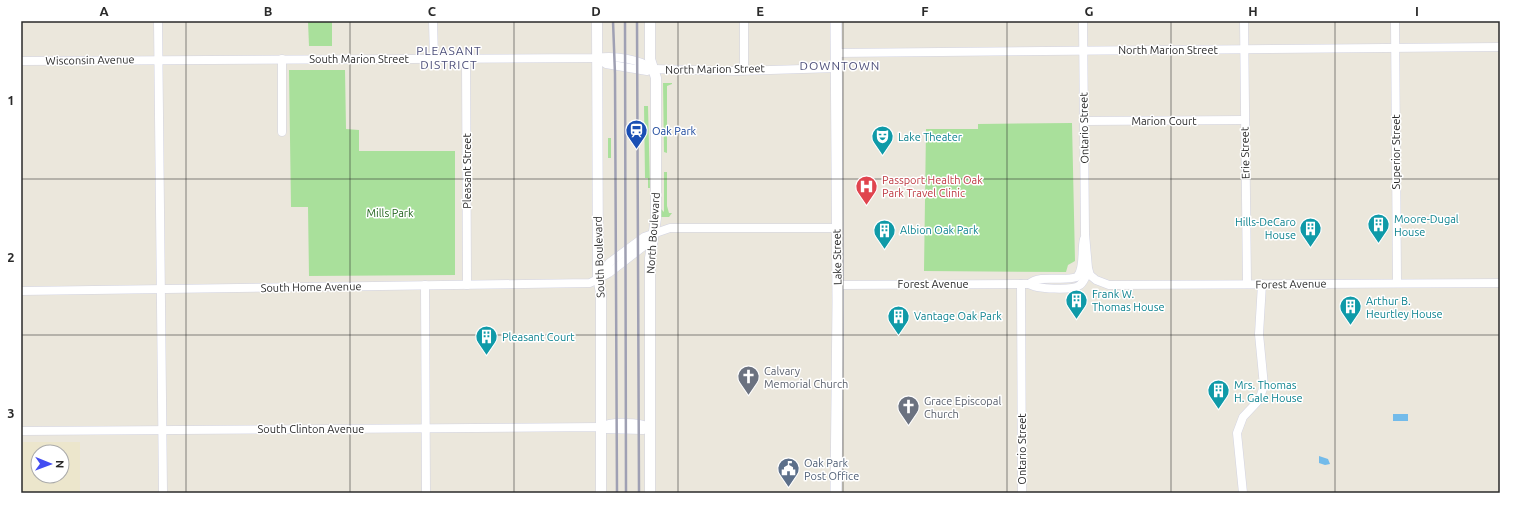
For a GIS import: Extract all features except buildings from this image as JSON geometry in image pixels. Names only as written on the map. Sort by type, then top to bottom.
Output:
[{"type":"main road","name":"Lake Street","points":[[836,21],[838,285],[836,493]]},
{"type":"street","points":[[158,21],[163,493]]},
{"type":"street","points":[[433,21],[434,59]]},
{"type":"street","name":"South Boulevard","points":[[597,21],[598,277],[601,293],[601,493]]},
{"type":"street","name":"North Boulevard","points":[[650,21],[650,59],[656,78],[656,218],[650,258],[650,493]]},
{"type":"street","points":[[744,21],[744,70]]},
{"type":"street","name":"Ontario Street","points":[[1083,21],[1086,267]]},
{"type":"street","name":"Erie Street","points":[[1244,21],[1247,284]]},
{"type":"street","name":"Superior Street","points":[[1395,21],[1397,283]]},
{"type":"street","name":"North Marion Street","points":[[836,53],[1500,47]]},
{"type":"street","name":"South Marion Street","points":[[158,59],[434,59],[605,57],[646,63],[653,69]]},
{"type":"street","name":"Pleasant Street","points":[[466,58],[467,285]]},
{"type":"street","name":"Wisconsin Avenue","points":[[21,61],[158,59]]},
{"type":"street","points":[[282,59],[282,132]]},
{"type":"street","name":"North Marion Street","points":[[653,69],[676,71],[836,68]]},
{"type":"street","name":"Marion Court","points":[[1084,121],[1245,120]]},
{"type":"street","points":[[653,234],[670,228],[837,228]]},
{"type":"street","name":"South Home Avenue","points":[[21,291],[590,283],[598,277],[609,273],[644,246],[653,234]]},
{"type":"street","name":"Forest Avenue","points":[[1086,267],[1099,283],[1109,285],[1500,283]]},
{"type":"street","name":"Forest Avenue","points":[[838,285],[1025,284],[1034,280],[1079,286],[1086,267]]},
{"type":"street","name":"Ontario Street","points":[[1022,493],[1025,284]]},
{"type":"street","points":[[1243,493],[1237,433],[1243,417],[1259,400],[1264,391],[1259,334],[1262,284]]},
{"type":"street","points":[[425,285],[426,493]]},
{"type":"street","name":"South Clinton Avenue","points":[[21,431],[601,427],[606,424],[643,424],[650,427]]},
{"type":"shaded area","points":[[21,442],[80,442],[80,493],[21,493]]},
{"type":"green space","points":[[308,21],[332,21],[332,46],[309,46]]},
{"type":"green space","name":"Mills Park","points":[[289,70],[345,70],[346,129],[359,130],[359,151],[455,151],[455,275],[309,276],[308,207],[291,207]]},
{"type":"green space","points":[[663,83],[672,83],[667,86],[667,153],[664,152]]},
{"type":"green space","points":[[644,106],[648,106],[650,188],[648,188],[648,178],[645,178]]},
{"type":"green space","points":[[1072,123],[1075,261],[1068,265],[1066,272],[924,271],[926,129],[978,129],[978,124]]},
{"type":"green space","points":[[608,138],[611,138],[611,158],[608,158]]},
{"type":"green space","points":[[664,172],[667,172],[667,206],[669,213],[672,213],[669,217],[661,217],[660,208],[664,212]]},
{"type":"water","points":[[1393,414],[1408,414],[1408,421],[1393,421]]},
{"type":"water","points":[[1319,456],[1328,459],[1330,464],[1325,465],[1319,463]]},
{"type":"railway","points":[[613,21],[615,74],[617,493]]},
{"type":"railway","points":[[625,21],[626,493]]},
{"type":"railway","points":[[637,21],[639,493]]},
{"type":"place","name":"Oak Park","points":[[636,150]]},
{"type":"place","name":"Lake Theater","points":[[883,156]]},
{"type":"place","name":"Passport Health Oak Park Travel Clinic","points":[[866,206]]},
{"type":"place","name":"Moore-Dugal House","points":[[1378,244]]},
{"type":"place","name":"Hills-DeCaro House","points":[[1311,248]]},
{"type":"place","name":"Albion Oak Park","points":[[885,250]]},
{"type":"place","name":"Frank W. Thomas House","points":[[1076,320]]},
{"type":"place","name":"Arthur B. Heurtley House","points":[[1350,326]]},
{"type":"place","name":"Vantage Oak Park","points":[[899,336]]},
{"type":"place","name":"Pleasant Court","points":[[487,356]]},
{"type":"place","name":"Calvary Memorial Church","points":[[749,396]]},
{"type":"place","name":"Mrs. Thomas H. Gale House","points":[[1218,410]]},
{"type":"place","name":"Grace Episcopal Church","points":[[909,426]]},
{"type":"place","name":"Oak Park Post Office","points":[[789,488]]},
{"type":"district","name":"PLEASANT DISTRICT","points":[[449,58]]},
{"type":"district","name":"DOWNTOWN","points":[[840,66]]}]
